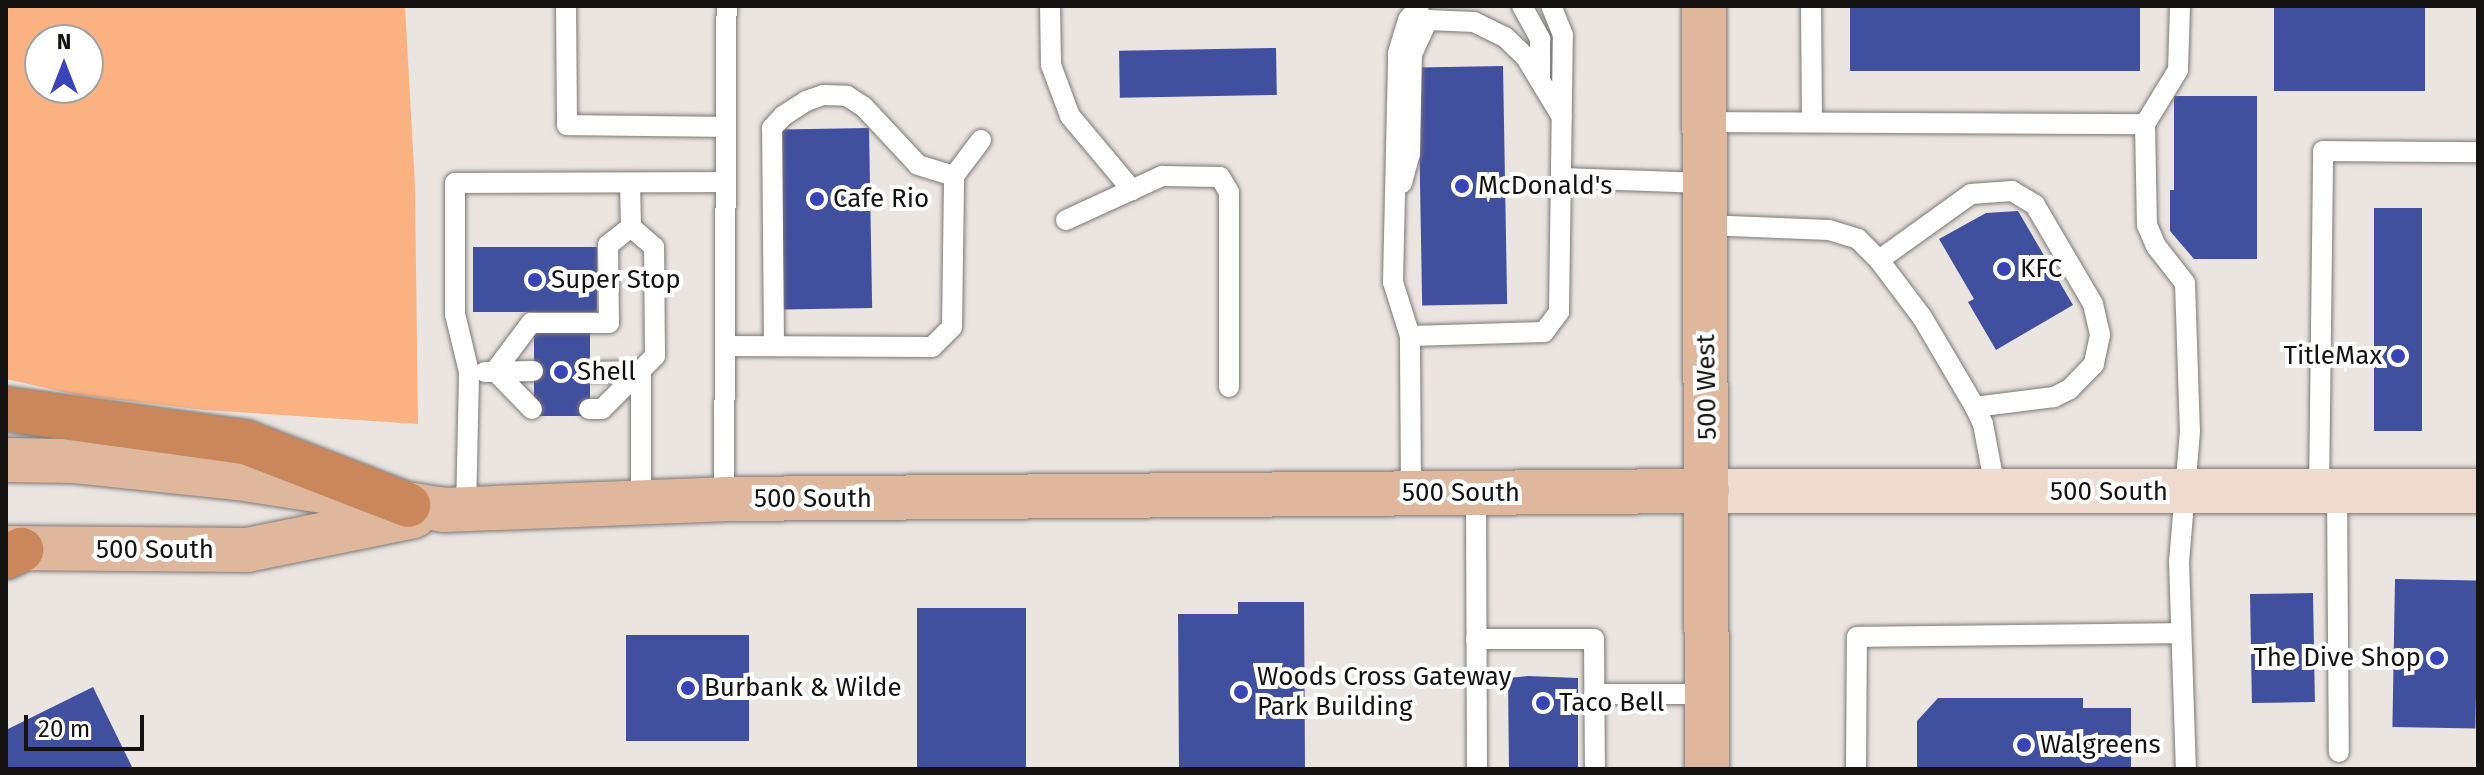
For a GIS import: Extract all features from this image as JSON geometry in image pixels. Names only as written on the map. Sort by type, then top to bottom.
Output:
[{"type":"highway","points":[[6,409],[163,434],[245,442],[439,508]]},
{"type":"main road","name":"500 West","points":[[1704,6],[1707,769]]},
{"type":"main road","name":"500 South","points":[[6,460],[75,461],[238,478],[439,508]]},
{"type":"main road","name":"500 South","points":[[11,552],[247,550],[439,508],[641,501],[1707,491],[2478,491]]},
{"type":"lane","points":[[566,6],[567,125],[726,127]]},
{"type":"lane","points":[[724,499],[727,6]]},
{"type":"lane","points":[[1050,6],[1051,65],[1070,116],[1132,190]]},
{"type":"lane","points":[[1522,6],[1540,39],[1540,80]]},
{"type":"lane","points":[[1410,336],[1544,332],[1559,312],[1563,35],[1551,6]]},
{"type":"lane","points":[[1811,6],[1812,121]]},
{"type":"lane","points":[[2180,6],[2178,70],[2145,124],[2147,225],[2156,246],[2185,283],[2190,431],[2183,492],[2181,633],[2186,769]]},
{"type":"lane","points":[[1411,493],[1410,336],[1393,282],[1394,211],[1410,154],[1412,54],[1429,11],[1474,22],[1505,37],[1525,56],[1562,117]]},
{"type":"lane","points":[[774,346],[772,128],[783,116],[806,101],[823,95],[847,96],[864,107],[918,165],[954,176]]},
{"type":"lane","points":[[1704,122],[2145,124]]},
{"type":"lane","points":[[725,346],[932,347],[952,327],[954,176],[981,140]]},
{"type":"lane","points":[[2339,752],[2328,492],[2323,151],[2478,152]]},
{"type":"lane","points":[[1066,220],[1162,176],[1220,177],[1229,192],[1229,387]]},
{"type":"lane","points":[[1561,178],[1705,204],[1858,239],[1879,260],[1922,317],[1975,407],[1983,424],[1996,493]]},
{"type":"lane","points":[[439,508],[469,372],[455,314],[455,183],[725,182]]},
{"type":"lane","points":[[589,409],[602,409],[655,356],[654,247],[631,227],[630,183]]},
{"type":"lane","points":[[1879,260],[1971,194],[2012,191],[2035,205],[2093,304],[2100,335],[2094,364],[2070,389],[2054,397],[1975,407]]},
{"type":"lane","points":[[495,371],[531,323],[609,323],[608,245],[631,227]]},
{"type":"lane","points":[[495,371],[532,409]]},
{"type":"lane","points":[[469,372],[533,371]]},
{"type":"lane","points":[[589,372],[641,371]]},
{"type":"lane","points":[[641,371],[641,501]]},
{"type":"lane","points":[[1476,493],[1477,769]]},
{"type":"lane","points":[[1856,769],[1857,637],[2181,633]]},
{"type":"lane","points":[[1476,639],[1594,639],[1595,769]]},
{"type":"lane","points":[[1594,694],[1707,694]]},
{"type":"shaded area","points":[[6,6],[405,6],[415,186],[418,424],[205,410],[77,395],[6,379]]},
{"type":"building","points":[[1850,6],[2140,6],[2140,71],[1850,71]]},
{"type":"building","points":[[2274,6],[2425,6],[2425,91],[2274,91]]},
{"type":"building","points":[[1276,48],[1277,95],[1120,98],[1119,51]]},
{"type":"building","name":"McDonald's","points":[[1503,66],[1507,304],[1422,305],[1418,67]]},
{"type":"building","points":[[2174,96],[2257,96],[2257,259],[2194,259],[2170,231],[2170,190],[2174,190]]},
{"type":"building","points":[[869,128],[872,308],[783,310],[780,130]]},
{"type":"building","points":[[2374,208],[2422,208],[2422,431],[2374,431]]},
{"type":"building","name":"KFC","points":[[2018,211],[2073,305],[1996,350],[1968,302],[1974,299],[1939,239],[1986,213]]},
{"type":"building","name":"Super Stop","points":[[473,247],[597,247],[597,312],[473,312]]},
{"type":"building","name":"Shell","points":[[534,326],[590,326],[590,416],[534,416]]},
{"type":"building","points":[[2395,579],[2478,580],[2475,728],[2392,727]]},
{"type":"building","points":[[2313,593],[2315,702],[2252,703],[2250,594]]},
{"type":"building","name":"Woods Cross Gateway Park Building","points":[[1238,602],[1304,602],[1305,769],[1179,769],[1178,614],[1238,614]]},
{"type":"building","points":[[917,608],[1026,608],[1026,769],[917,769]]},
{"type":"building","name":"Burbank & Wilde","points":[[626,635],[749,635],[749,741],[626,741]]},
{"type":"building","name":"Taco Bell","points":[[1508,678],[1578,678],[1578,769],[1509,769]]},
{"type":"building","points":[[93,687],[133,769],[6,769],[6,730]]},
{"type":"building","name":"Walgreens","points":[[1938,698],[2083,698],[2083,708],[2131,708],[2131,769],[1917,769],[1917,721]]},
{"type":"place","name":"McDonald's","points":[[1462,186]]},
{"type":"place","name":"Cafe Rio","points":[[817,199]]},
{"type":"place","name":"KFC","points":[[2004,269]]},
{"type":"place","name":"Super Stop","points":[[535,280]]},
{"type":"place","name":"TitleMax","points":[[2398,356]]},
{"type":"place","name":"Shell","points":[[561,372]]},
{"type":"place","name":"The Dive Shop","points":[[2437,658]]},
{"type":"place","name":"Burbank & Wilde","points":[[688,688]]},
{"type":"place","name":"Woods Cross Gateway Park Building","points":[[1241,692]]},
{"type":"place","name":"Taco Bell","points":[[1543,703]]},
{"type":"place","name":"Walgreens","points":[[2024,745]]}]
